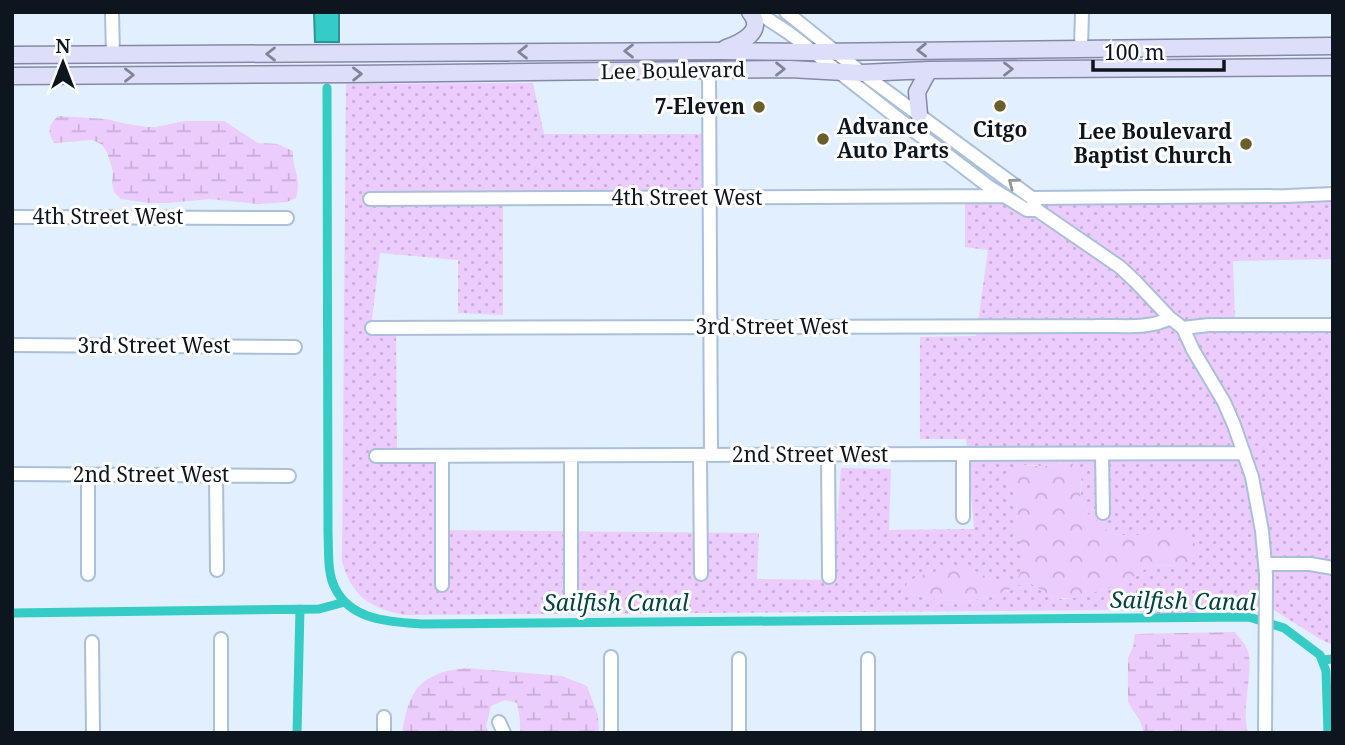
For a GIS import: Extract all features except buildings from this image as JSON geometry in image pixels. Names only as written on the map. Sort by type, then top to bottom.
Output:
[{"type":"main road","points":[[719,51],[738,44],[751,35],[755,23],[750,12]]},
{"type":"main road","points":[[1137,68],[1156,58],[1267,56],[1276,46]]},
{"type":"main road","name":"Lee Boulevard","points":[[12,55],[836,52],[1333,46]]},
{"type":"main road","points":[[12,66],[100,64],[113,55]]},
{"type":"main road","points":[[1295,67],[1298,61],[1306,57],[1333,57]]},
{"type":"main road","name":"Lee Boulevard","points":[[12,76],[804,69],[862,73],[929,70],[1333,67]]},
{"type":"main road","points":[[919,114],[917,92],[929,70]]},
{"type":"street","points":[[113,12],[113,55]]},
{"type":"street","points":[[757,12],[789,33],[918,134],[1003,196],[1027,210],[1035,204],[1333,194]]},
{"type":"street","points":[[786,12],[862,73],[1119,267],[1183,328],[1224,402],[1244,453],[1257,499],[1265,564],[1265,733]]},
{"type":"street","points":[[1081,48],[1082,12]]},
{"type":"street","points":[[701,574],[710,327],[709,70]]},
{"type":"street","name":"4th Street West","points":[[370,199],[1003,196]]},
{"type":"street","name":"4th Street West","points":[[12,217],[287,218]]},
{"type":"street","name":"3rd Street West","points":[[372,328],[1151,325],[1170,318]]},
{"type":"street","points":[[1183,328],[1209,325],[1333,325]]},
{"type":"street","name":"3rd Street West","points":[[12,345],[295,347]]},
{"type":"street","name":"2nd Street West","points":[[376,456],[1244,453]]},
{"type":"street","points":[[1102,454],[1103,513]]},
{"type":"street","points":[[963,455],[963,517]]},
{"type":"street","points":[[442,456],[442,585]]},
{"type":"street","points":[[571,456],[571,594]]},
{"type":"street","points":[[828,456],[830,577]]},
{"type":"street","name":"2nd Street West","points":[[12,474],[289,476]]},
{"type":"street","points":[[88,475],[88,574]]},
{"type":"street","points":[[216,476],[217,570]]},
{"type":"street","points":[[1265,564],[1310,564],[1333,568]]},
{"type":"street","points":[[220,639],[221,733]]},
{"type":"street","points":[[92,642],[93,733]]},
{"type":"street","points":[[611,657],[611,733]]},
{"type":"street","points":[[739,659],[739,733]]},
{"type":"street","points":[[868,659],[868,733]]},
{"type":"street","points":[[384,717],[384,733]]},
{"type":"green space","points":[[533,83],[544,134],[711,134],[710,196],[503,199],[503,315],[458,313],[458,260],[380,253],[371,327],[396,328],[397,454],[448,461],[437,530],[759,533],[757,579],[833,580],[841,468],[891,469],[889,530],[974,529],[966,439],[920,439],[920,337],[976,336],[988,250],[965,247],[965,195],[992,195],[1035,215],[1117,271],[1179,332],[1220,405],[1240,455],[1252,501],[1260,564],[1261,609],[1223,609],[1177,615],[1116,610],[405,615],[372,604],[351,584],[342,561],[346,84]],"holes":[[[1076,464],[1082,482],[1080,501],[1105,529],[1113,534],[1123,535],[1179,531],[1200,548],[1181,566],[1152,565],[1120,585],[1073,598],[1054,598],[1030,583],[1021,584],[995,596],[967,601],[937,600],[909,593],[941,571],[967,567],[991,579],[1017,582],[1026,557],[1016,533],[1018,495],[1011,489],[1011,472],[1023,465]]]},
{"type":"green space","points":[[58,116],[106,119],[147,127],[185,121],[224,121],[258,143],[277,144],[293,151],[298,184],[296,198],[287,202],[258,204],[209,199],[150,203],[121,199],[114,192],[113,171],[107,152],[101,144],[92,140],[54,143],[50,129]]},
{"type":"green space","points":[[1333,190],[1333,259],[1233,261],[1235,321],[1333,322],[1333,645],[1270,610],[1261,499],[1187,326],[1042,207],[1037,198]]},
{"type":"green space","points":[[1076,464],[1082,472],[1080,501],[1105,529],[1113,534],[1123,535],[1180,531],[1200,548],[1199,557],[1182,566],[1152,565],[1120,585],[1073,598],[1054,598],[1030,583],[1021,584],[995,596],[967,601],[937,600],[909,593],[906,584],[911,580],[949,565],[967,567],[991,579],[1017,581],[1026,557],[1016,533],[1018,495],[1007,480],[1018,466]]},
{"type":"green space","points":[[1235,632],[1249,655],[1246,714],[1248,733],[1144,733],[1128,702],[1128,658],[1135,634]]},
{"type":"green space","points":[[466,668],[562,676],[587,686],[598,716],[599,733],[520,733],[517,703],[505,700],[491,706],[486,726],[489,733],[402,733],[411,698],[421,684],[441,673]]},
{"type":"shaded area","points":[[314,12],[339,12],[339,42],[315,42]]},
{"type":"waterway","name":"Sailfish Canal","points":[[327,88],[329,562],[335,588],[351,607],[373,618],[423,624],[1249,617],[1284,628],[1320,655],[1326,671],[1328,733]]},
{"type":"waterway","points":[[12,613],[319,609],[345,602]]},
{"type":"waterway","points":[[297,733],[300,609]]},
{"type":"waterway","points":[[1322,660],[1333,659]]},
{"type":"place","name":"Citgo","points":[[1000,106]]},
{"type":"place","name":"7-Eleven","points":[[759,107]]},
{"type":"place","name":"Advance Auto Parts","points":[[823,139]]},
{"type":"place","name":"Lee Boulevard Baptist Church","points":[[1246,144]]}]
